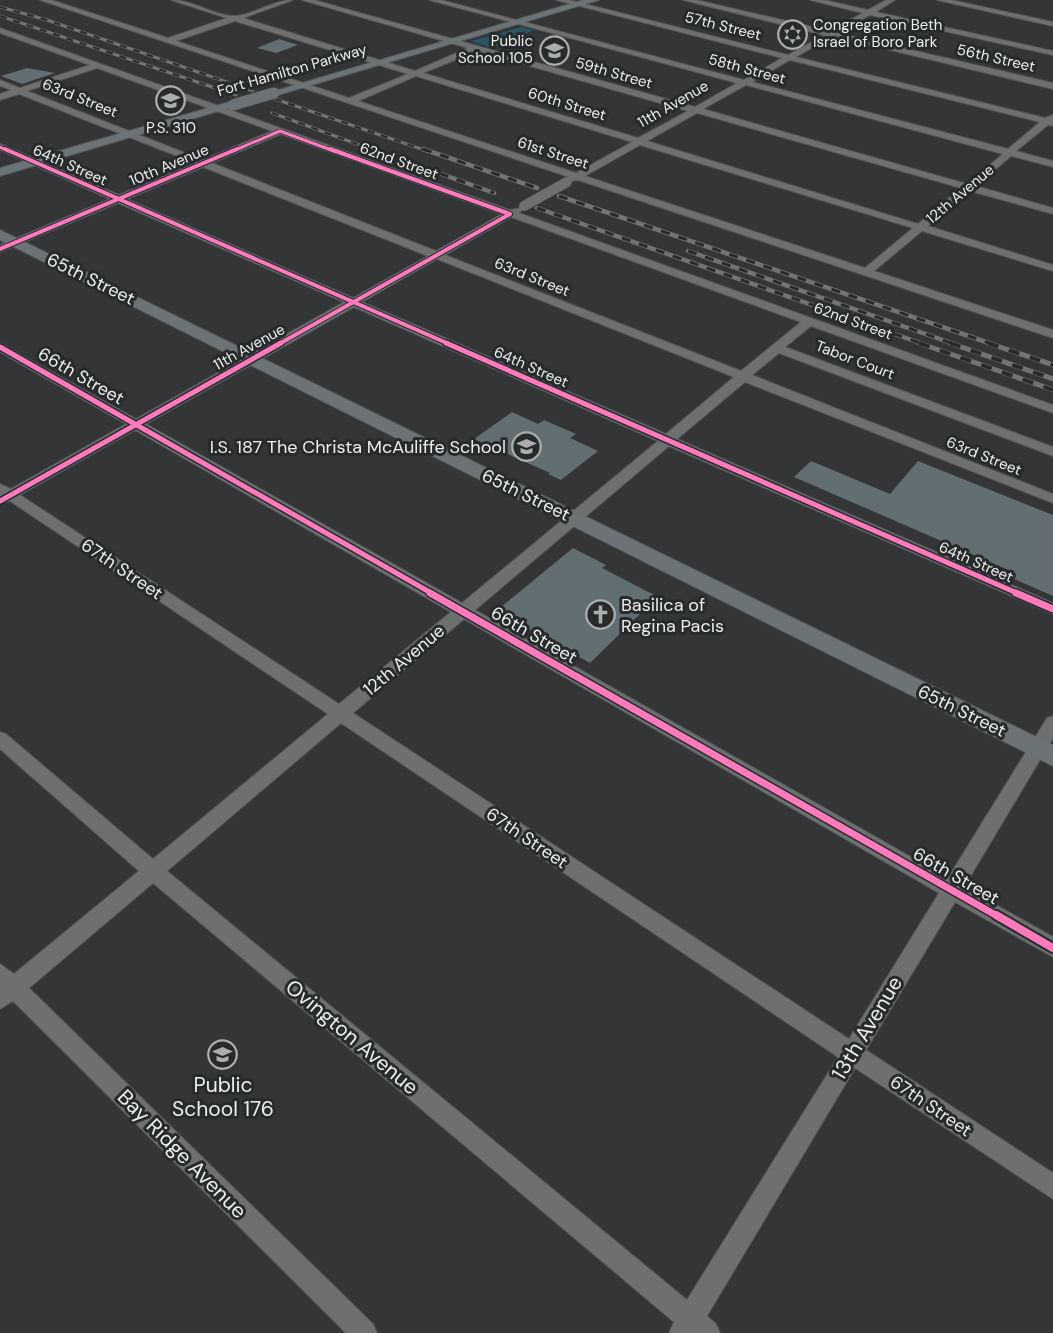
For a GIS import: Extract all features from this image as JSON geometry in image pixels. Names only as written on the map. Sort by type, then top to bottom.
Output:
[{"type":"main road","name":"Fort Hamilton Parkway","points":[[0,172],[594,0]]},
{"type":"main road","name":"65th Street","points":[[0,234],[1045,752]]},
{"type":"street","name":"61st Street","points":[[44,0],[296,87],[350,101],[1053,334]]},
{"type":"street","name":"60th Street","points":[[175,0],[1053,268]]},
{"type":"street","points":[[168,41],[289,0]]},
{"type":"street","name":"59th Street","points":[[306,0],[1053,212]]},
{"type":"street","name":"58th Street","points":[[433,0],[1053,164]]},
{"type":"street","name":"57th Street","points":[[560,0],[1051,120]]},
{"type":"street","name":"56th Street","points":[[687,0],[1053,86]]},
{"type":"street","points":[[814,0],[1053,53]]},
{"type":"street","name":"11th Avenue","points":[[3,495],[135,425],[891,0]]},
{"type":"street","points":[[940,0],[1053,24]]},
{"type":"street","name":"62nd Street","points":[[0,30],[1053,409]]},
{"type":"street","points":[[350,101],[476,48]]},
{"type":"street","points":[[0,97],[98,65]]},
{"type":"street","name":"63rd Street","points":[[0,83],[1053,499]]},
{"type":"street","name":"12th Avenue","points":[[867,272],[1051,120]]},
{"type":"street","name":"10th Avenue","points":[[0,249],[280,131]]},
{"type":"street","name":"64th Street","points":[[0,147],[1053,609]]},
{"type":"street","name":"12th Avenue","points":[[4,987],[153,871],[809,321]]},
{"type":"street","name":"66th Street","points":[[0,347],[1053,948]]},
{"type":"street","name":"Tabor Court","points":[[777,348],[1053,452]]},
{"type":"street","name":"67th Street","points":[[3,495],[340,714],[1053,1187]]},
{"type":"street","name":"13th Avenue","points":[[693,1329],[852,1054],[951,890],[1045,752],[1053,723]]},
{"type":"street","name":"Ovington Avenue","points":[[0,739],[693,1329]]},
{"type":"street","name":"Bay Ridge Avenue","points":[[4,987],[364,1333]]},
{"type":"shaded area","points":[[522,27],[534,30],[492,48],[471,41]]},
{"type":"building","points":[[279,39],[298,45],[276,53],[257,48]]},
{"type":"building","points":[[27,68],[55,73],[22,84],[1,76]]},
{"type":"building","name":"I.S. 187 The Christa McAuliffe School","points":[[512,412],[538,424],[544,420],[576,434],[570,438],[598,451],[561,480],[474,439]]},
{"type":"building","points":[[811,461],[890,494],[918,461],[1053,515],[1053,596],[1010,577],[1013,572],[794,477]]},
{"type":"building","points":[[573,548],[606,565],[602,568],[666,601],[653,613],[645,609],[590,663],[496,611]]},
{"type":"railway","points":[[0,7],[47,20],[253,91]]},
{"type":"railway","points":[[0,16],[236,95]]},
{"type":"railway","points":[[275,99],[427,151]]},
{"type":"railway","points":[[272,113],[376,151]]},
{"type":"railway","points":[[372,149],[494,193]]},
{"type":"railway","points":[[423,149],[537,188]]},
{"type":"railway","points":[[559,196],[992,344]]},
{"type":"railway","points":[[537,208],[923,344]]},
{"type":"railway","points":[[688,251],[954,344]]},
{"type":"railway","points":[[919,343],[1053,390]]},
{"type":"railway","points":[[950,343],[1053,379]]},
{"type":"railway","points":[[988,343],[1053,365]]},
{"type":"cycle path","points":[[0,249],[280,131],[510,214]]},
{"type":"cycle path","points":[[0,147],[1053,609]]},
{"type":"cycle path","points":[[0,501],[510,214]]},
{"type":"cycle path","points":[[0,347],[1053,948]]},
{"type":"place","name":"Congregation Beth Israel of Boro Park","points":[[792,34]]},
{"type":"place","name":"Public School 105","points":[[554,50]]},
{"type":"place","name":"P.S. 310","points":[[171,101]]},
{"type":"place","name":"I.S. 187 The Christa McAuliffe School","points":[[527,447]]},
{"type":"place","name":"Basilica of Regina Pacis","points":[[600,615]]},
{"type":"place","name":"Public School 176","points":[[223,1054]]}]
